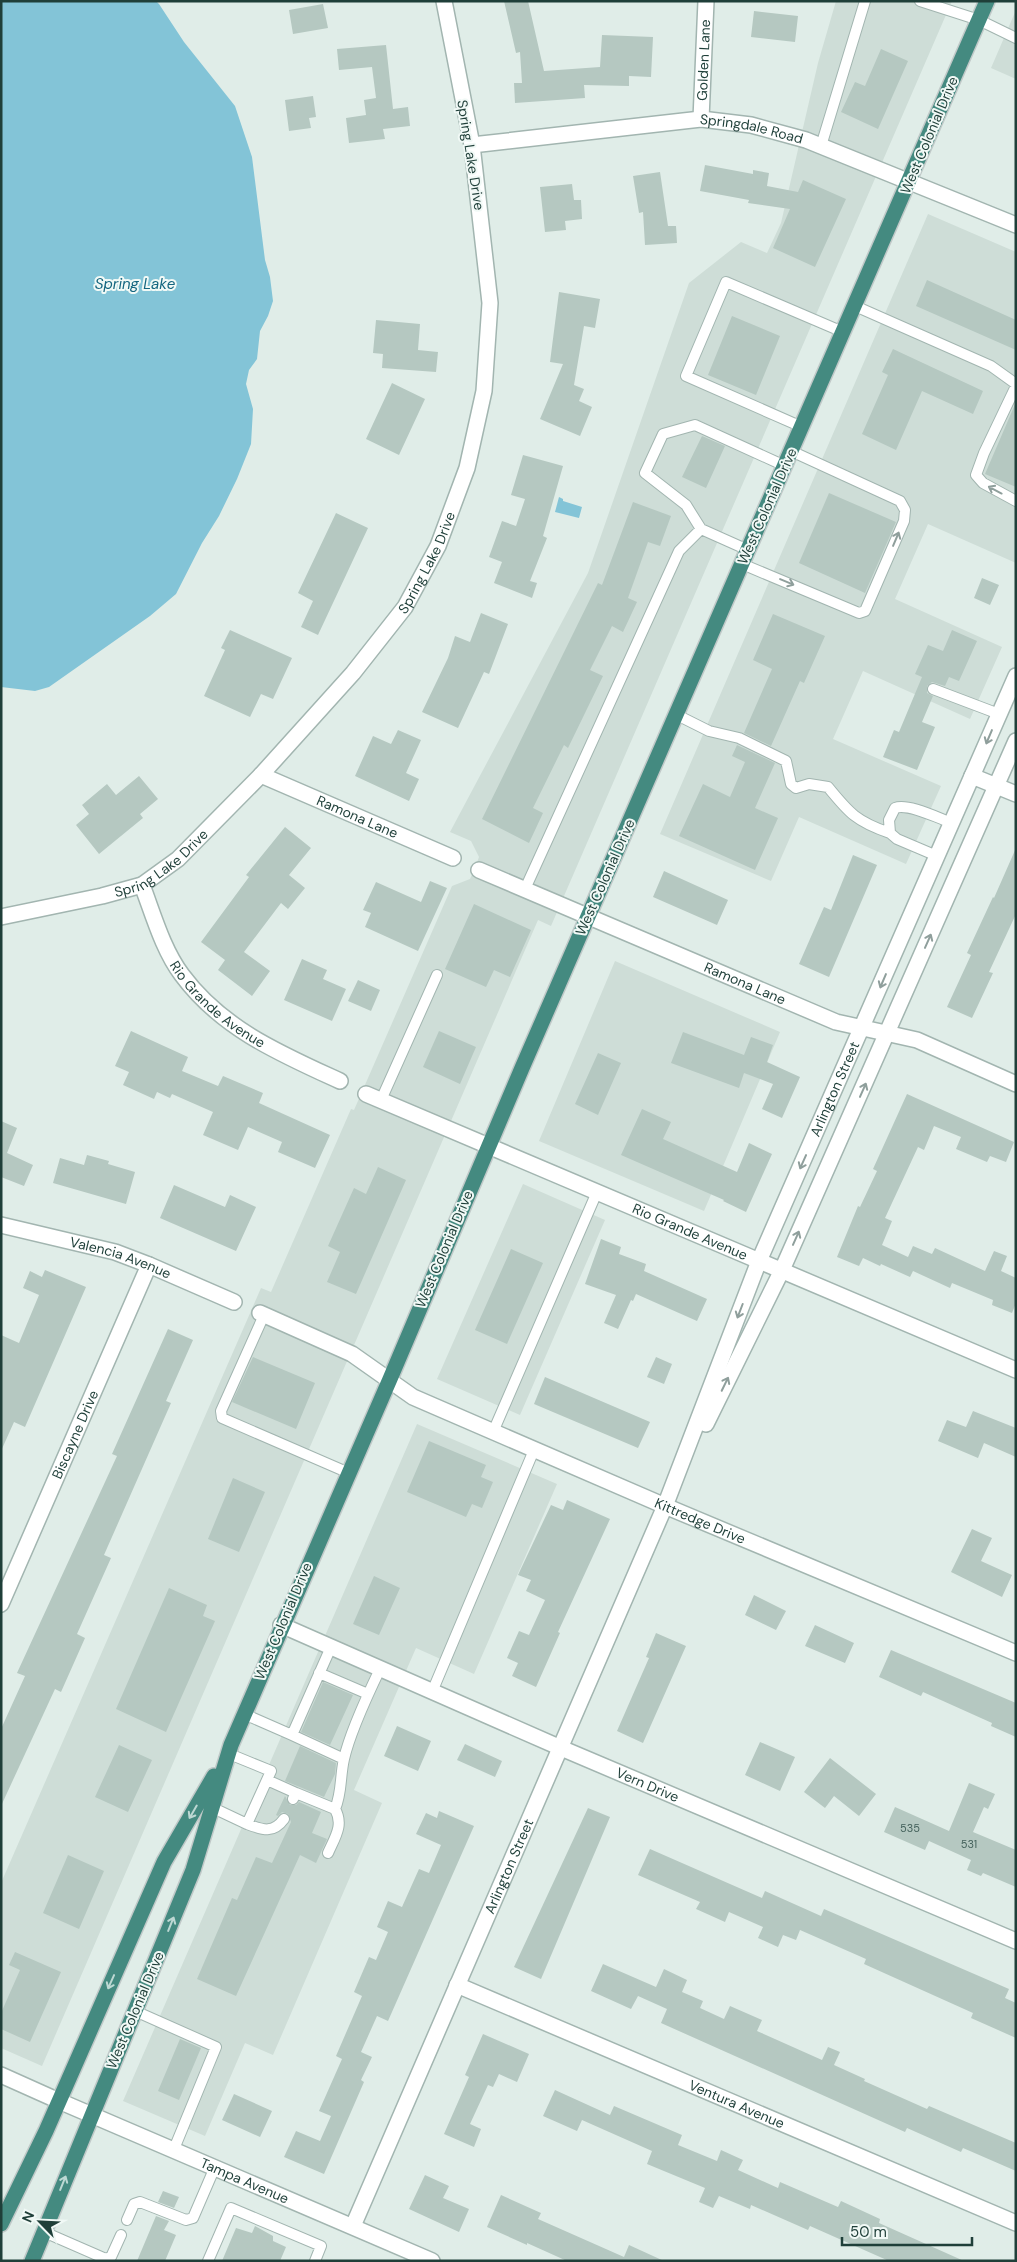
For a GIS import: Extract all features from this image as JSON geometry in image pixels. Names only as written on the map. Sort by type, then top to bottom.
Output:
[{"type":"highway","name":"West Colonial Drive","points":[[32,2261],[193,1870],[227,1754],[281,1625],[390,1379],[488,1145],[987,1]]},
{"type":"highway","name":"West Colonial Drive","points":[[1,2224],[59,2101],[164,1862],[227,1754]]},
{"type":"street","name":"Spring Lake Drive","points":[[1,917],[102,896],[142,885],[178,859],[261,775],[353,673],[405,607],[438,546],[467,468],[484,391],[490,303],[472,145],[444,1]]},
{"type":"street","name":"Golden Lane","points":[[701,119],[706,1]]},
{"type":"street","name":"Springdale Road","points":[[472,145],[701,119],[751,124],[821,146],[910,180],[1016,225]]},
{"type":"street","name":"Arlington Street","points":[[353,2226],[665,1506],[759,1261],[863,1028],[1016,676]]},
{"type":"street","name":"Arlington Street","points":[[665,1506],[782,1270],[1016,741]]},
{"type":"street","name":"Ramona Lane","points":[[261,775],[453,858]]},
{"type":"street","points":[[972,776],[1016,794]]},
{"type":"street","name":"Ramona Lane","points":[[478,870],[836,1022],[917,1040],[1016,1084]]},
{"type":"street","name":"Rio Grande Avenue","points":[[142,885],[160,933],[182,975],[216,1010],[233,1026],[261,1043],[340,1081]]},
{"type":"street","name":"Rio Grande Avenue","points":[[366,1094],[1016,1370]]},
{"type":"street","name":"Valencia Avenue","points":[[1,1226],[115,1252],[234,1302]]},
{"type":"street","name":"Biscayne Drive","points":[[1,1604],[149,1265]]},
{"type":"street","points":[[262,1314],[352,1354],[390,1379]]},
{"type":"street","name":"Kittredge Drive","points":[[390,1379],[413,1397],[1016,1654]]},
{"type":"street","name":"Vern Drive","points":[[281,1625],[561,1748],[1016,1941]]},
{"type":"street","name":"Ventura Avenue","points":[[458,1985],[1016,2224]]},
{"type":"street","name":"Tampa Avenue","points":[[1,2075],[432,2261]]},
{"type":"lane","points":[[821,146],[865,1]]},
{"type":"lane","points":[[920,1],[979,20],[1016,38]]},
{"type":"lane","points":[[802,427],[686,376],[722,291],[726,282],[843,332]]},
{"type":"lane","points":[[855,306],[991,366],[1016,385],[984,453],[976,475],[983,483],[1016,501]]},
{"type":"lane","points":[[785,466],[695,425],[663,434],[645,473],[686,505],[701,529],[745,557],[859,613],[865,611],[904,521],[905,510],[900,501],[791,451]]},
{"type":"lane","points":[[525,889],[679,551],[701,529]]},
{"type":"lane","points":[[933,689],[999,714]]},
{"type":"lane","points":[[677,715],[709,731],[739,738],[786,761],[790,784],[796,788],[809,784],[828,787],[846,809],[867,825],[890,833],[897,839],[937,856]]},
{"type":"lane","points":[[890,833],[889,820],[895,808],[900,806],[952,824]]},
{"type":"lane","points":[[381,1100],[437,975]]},
{"type":"lane","points":[[494,1432],[598,1192]]},
{"type":"lane","points":[[262,1314],[221,1411],[222,1418],[348,1473]]},
{"type":"lane","points":[[432,1692],[534,1450]]},
{"type":"lane","points":[[292,1735],[330,1647]]},
{"type":"lane","points":[[335,1809],[339,1800],[344,1759],[368,1694],[380,1669]]},
{"type":"lane","points":[[319,1673],[368,1694]]},
{"type":"lane","points":[[244,1714],[344,1759]]},
{"type":"lane","points":[[227,1754],[271,1771],[248,1824]]},
{"type":"lane","points":[[267,1780],[295,1796],[335,1809],[340,1818],[340,1826],[328,1853]]},
{"type":"lane","points":[[211,1808],[263,1830],[270,1831],[278,1827],[284,1818]]},
{"type":"lane","points":[[135,2011],[216,2047],[174,2149]]},
{"type":"lane","points":[[126,2220],[134,2204],[140,2202],[186,2220],[193,2218],[215,2167]]},
{"type":"lane","points":[[208,2261],[231,2208],[322,2246],[315,2261]]},
{"type":"lane","points":[[44,2232],[106,2259],[111,2257],[121,2235]]},
{"type":"shaded area","points":[[836,1],[952,1],[551,926],[538,920],[42,2066],[1,2048],[1,1883],[261,1288],[271,1292],[351,1109],[354,1110],[452,886],[470,879],[475,868],[479,857],[471,841],[450,832],[588,573],[689,283],[741,242],[767,253],[781,223],[818,63]]},
{"type":"shaded area","points":[[1016,10],[1016,79],[991,68]]},
{"type":"shaded area","points":[[928,214],[1016,252],[1016,563],[928,524],[895,599],[1002,647],[970,719],[863,671],[833,739],[941,786],[906,864],[799,817],[771,881],[660,834]]},
{"type":"shaded area","points":[[615,961],[780,1032],[704,1211],[539,1141]]},
{"type":"shaded area","points":[[523,1184],[605,1220],[520,1415],[437,1379]]},
{"type":"shaded area","points":[[417,1424],[557,1484],[474,1674],[416,1648],[354,1790],[382,1803],[273,2055],[245,2043],[205,2136],[123,2101]]},
{"type":"water","name":"Spring Lake","points":[[1,1],[156,1],[159,4],[184,42],[235,106],[252,157],[265,260],[270,277],[273,301],[260,331],[257,359],[249,370],[246,384],[253,409],[251,444],[219,516],[202,543],[176,594],[150,616],[49,687],[35,691],[1,687]]},
{"type":"water","points":[[559,497],[563,501],[582,507],[579,518],[555,512]]},
{"type":"building","points":[[504,1],[528,1],[544,71],[600,67],[602,35],[653,37],[651,77],[629,76],[629,86],[584,85],[585,98],[515,103],[514,83],[522,83],[520,52],[516,53]]},
{"type":"building","points":[[323,4],[328,28],[293,34],[289,10]]},
{"type":"building","points":[[754,11],[798,16],[795,42],[751,37]]},
{"type":"building","points":[[386,45],[393,109],[408,107],[410,126],[383,129],[385,139],[349,143],[346,118],[366,115],[364,100],[376,98],[372,67],[339,70],[337,49]]},
{"type":"building","points":[[881,49],[908,61],[878,129],[841,112],[855,82],[865,86]]},
{"type":"building","points":[[313,96],[316,117],[309,118],[311,128],[289,131],[285,100]]},
{"type":"building","points":[[705,165],[753,174],[753,170],[769,173],[767,186],[798,192],[803,180],[846,199],[815,267],[773,248],[790,209],[748,203],[749,200],[700,191]]},
{"type":"building","points":[[660,172],[668,226],[676,226],[677,243],[645,245],[643,212],[639,213],[633,176]]},
{"type":"building","points":[[572,184],[574,200],[581,200],[582,219],[565,221],[566,230],[545,232],[540,187]]},
{"type":"building","points":[[927,280],[1016,320],[1016,350],[916,306]]},
{"type":"building","points":[[559,292],[600,299],[595,328],[584,326],[574,385],[584,389],[579,401],[592,407],[580,436],[540,419],[563,364],[550,362]]},
{"type":"building","points":[[732,316],[780,336],[756,395],[708,375]]},
{"type":"building","points":[[376,320],[420,324],[418,350],[438,352],[436,372],[382,368],[383,354],[373,353]]},
{"type":"building","points":[[893,349],[983,391],[973,414],[922,391],[896,450],[862,434],[888,375],[882,372]]},
{"type":"building","points":[[392,383],[425,399],[399,455],[366,439]]},
{"type":"building","points":[[1016,402],[1016,487],[985,474]]},
{"type":"building","points":[[702,436],[725,446],[706,488],[682,477]]},
{"type":"building","points":[[523,455],[563,466],[543,536],[547,538],[530,581],[537,583],[532,598],[494,583],[502,562],[489,557],[502,521],[516,526],[525,499],[511,495]]},
{"type":"building","points":[[829,493],[896,522],[865,593],[799,563]]},
{"type":"building","points":[[633,502],[671,516],[660,546],[648,542],[628,598],[637,602],[623,632],[612,626],[590,670],[603,676],[568,748],[564,745],[533,808],[543,813],[529,843],[482,819],[598,583],[602,585]]},
{"type":"building","points":[[336,513],[368,528],[318,635],[301,627],[313,601],[298,593]]},
{"type":"building","points":[[982,578],[999,585],[990,605],[974,598]]},
{"type":"building","points":[[481,613],[508,624],[489,674],[484,672],[458,728],[422,712],[448,658],[455,636],[470,642]]},
{"type":"building","points":[[773,614],[825,636],[804,683],[800,681],[771,746],[744,733],[772,669],[753,660]]},
{"type":"building","points":[[230,630],[292,658],[273,699],[261,694],[250,717],[204,696],[225,650],[221,648]]},
{"type":"building","points":[[952,630],[977,641],[959,681],[949,677],[945,686],[932,682],[927,686],[927,693],[933,696],[922,722],[935,727],[917,770],[883,757],[894,730],[899,732],[922,677],[915,674],[928,645],[943,651]]},
{"type":"building","points":[[398,730],[421,740],[406,773],[419,779],[409,801],[355,776],[373,736],[391,744]]},
{"type":"building","points":[[737,745],[775,763],[755,808],[778,818],[755,870],[679,836],[703,784],[730,797],[745,762],[732,756]]},
{"type":"building","points":[[139,776],[158,799],[140,814],[143,818],[99,854],[76,825],[89,814],[82,805],[107,784],[116,795]]},
{"type":"building","points":[[285,827],[311,848],[289,875],[305,888],[288,909],[281,903],[244,952],[270,971],[252,996],[218,970],[225,960],[201,942],[249,877],[246,875]]},
{"type":"building","points":[[1016,848],[1016,914],[989,972],[993,973],[972,1018],[947,1007],[971,955],[967,953]]},
{"type":"building","points":[[853,855],[877,865],[829,977],[799,964],[824,907],[831,910]]},
{"type":"building","points":[[664,871],[728,900],[717,925],[653,897]]},
{"type":"building","points":[[430,881],[447,888],[418,951],[365,927],[371,913],[363,910],[376,882],[421,902]]},
{"type":"building","points":[[474,904],[531,930],[510,977],[494,970],[486,987],[445,969]]},
{"type":"building","points":[[302,959],[327,970],[323,979],[346,989],[332,1021],[284,1000]]},
{"type":"building","points":[[358,980],[380,990],[371,1011],[348,1001]]},
{"type":"building","points":[[131,1031],[188,1057],[182,1071],[218,1086],[223,1076],[263,1093],[259,1103],[330,1135],[315,1168],[278,1152],[282,1142],[248,1127],[238,1150],[203,1135],[213,1112],[172,1094],[170,1098],[157,1092],[154,1099],[123,1085],[129,1072],[115,1066]]},
{"type":"building","points":[[439,1031],[476,1047],[460,1084],[423,1067]]},
{"type":"building","points":[[683,1032],[744,1055],[751,1037],[773,1045],[767,1062],[800,1077],[782,1118],[762,1109],[773,1084],[744,1073],[739,1088],[671,1063]]},
{"type":"building","points":[[598,1053],[621,1063],[598,1115],[575,1104]]},
{"type":"building","points":[[907,1094],[1014,1142],[1006,1162],[990,1156],[987,1162],[956,1149],[961,1137],[934,1126],[924,1150],[918,1147],[885,1218],[892,1221],[882,1245],[908,1257],[913,1246],[932,1254],[935,1248],[985,1271],[994,1251],[1007,1256],[1001,1271],[1016,1278],[1016,1303],[1012,1313],[992,1305],[993,1300],[952,1283],[950,1288],[913,1271],[910,1277],[863,1258],[859,1266],[837,1257],[858,1206],[860,1207],[877,1171],[873,1169]]},
{"type":"building","points":[[642,1109],[671,1122],[663,1139],[737,1172],[749,1143],[772,1154],[746,1212],[724,1200],[621,1155]]},
{"type":"building","points":[[1,1121],[17,1128],[7,1153],[33,1165],[24,1186],[1,1177]]},
{"type":"building","points":[[87,1155],[109,1161],[108,1164],[135,1172],[126,1204],[53,1183],[60,1158],[84,1165]]},
{"type":"building","points":[[378,1167],[406,1180],[356,1294],[327,1282],[340,1252],[328,1246],[354,1188],[366,1194]]},
{"type":"building","points":[[174,1185],[225,1207],[230,1195],[256,1207],[236,1251],[160,1218]]},
{"type":"building","points":[[601,1239],[621,1247],[619,1254],[646,1264],[644,1271],[707,1299],[697,1321],[636,1294],[633,1301],[631,1300],[618,1329],[604,1323],[616,1295],[585,1284]]},
{"type":"building","points":[[511,1249],[543,1263],[507,1344],[475,1330]]},
{"type":"building","points":[[45,1270],[86,1287],[25,1427],[14,1422],[1,1451],[1,1335],[19,1343],[39,1295],[23,1288],[30,1271],[42,1277]]},
{"type":"building","points":[[168,1329],[193,1340],[166,1401],[171,1403],[104,1555],[111,1558],[77,1634],[85,1638],[61,1692],[55,1689],[1,1806],[1,1729],[25,1676],[17,1673],[117,1456],[112,1454]]},
{"type":"building","points":[[253,1357],[315,1383],[296,1429],[232,1402]]},
{"type":"building","points":[[656,1357],[672,1364],[664,1384],[647,1377]]},
{"type":"building","points":[[545,1377],[650,1422],[638,1448],[534,1404]]},
{"type":"building","points":[[973,1411],[1016,1428],[1016,1457],[984,1443],[978,1458],[938,1441],[947,1420],[966,1427]]},
{"type":"building","points":[[429,1441],[486,1465],[481,1477],[493,1482],[482,1508],[472,1504],[466,1517],[407,1492]]},
{"type":"building","points":[[233,1478],[265,1492],[239,1552],[208,1539]]},
{"type":"building","points":[[567,1500],[610,1519],[558,1632],[560,1633],[536,1687],[512,1676],[518,1663],[507,1658],[519,1631],[529,1635],[545,1600],[526,1591],[531,1580],[518,1575],[551,1505],[563,1510]]},
{"type":"building","points":[[972,1529],[992,1538],[981,1561],[1012,1575],[1002,1597],[951,1572]]},
{"type":"building","points":[[374,1576],[400,1588],[379,1635],[353,1624]]},
{"type":"building","points":[[169,1588],[207,1605],[203,1616],[215,1621],[166,1732],[116,1709]]},
{"type":"building","points":[[754,1595],[786,1611],[776,1630],[745,1615]]},
{"type":"building","points":[[815,1625],[854,1643],[845,1663],[805,1646]]},
{"type":"building","points":[[656,1633],[686,1646],[643,1743],[617,1731],[649,1658],[646,1657]]},
{"type":"building","points":[[891,1650],[1016,1703],[1016,1737],[991,1726],[992,1723],[923,1692],[921,1696],[879,1677]]},
{"type":"building","points":[[323,1682],[353,1695],[330,1745],[301,1732]]},
{"type":"building","points":[[397,1726],[431,1741],[418,1771],[384,1756]]},
{"type":"building","points":[[760,1742],[795,1757],[780,1791],[745,1775]]},
{"type":"building","points":[[465,1744],[502,1761],[495,1777],[457,1760]]},
{"type":"building","points":[[119,1745],[152,1760],[128,1812],[95,1797]]},
{"type":"building","points":[[300,1746],[336,1763],[335,1774],[324,1797],[285,1781]]},
{"type":"building","points":[[830,1758],[876,1794],[859,1816],[834,1796],[825,1808],[804,1792]]},
{"type":"building","points":[[969,1783],[995,1794],[988,1809],[984,1807],[973,1832],[1016,1850],[1016,1887],[983,1873],[981,1876],[967,1870],[971,1860],[929,1841],[925,1850],[884,1832],[895,1807],[949,1831]]},
{"type":"building","points":[[285,1796],[290,1805],[296,1805],[299,1802],[321,1812],[312,1833],[327,1839],[316,1863],[300,1855],[236,1996],[197,1979],[232,1898],[237,1900],[256,1857],[272,1863],[291,1822],[288,1814],[282,1812],[278,1816],[276,1815]]},
{"type":"building","points":[[588,1808],[610,1817],[541,1979],[514,1967]]},
{"type":"building","points":[[439,1811],[474,1826],[388,2021],[377,2016],[361,2052],[372,2057],[361,2080],[364,2082],[324,2174],[284,2157],[296,2131],[320,2141],[331,2116],[319,2111],[342,2059],[336,2056],[362,1996],[354,1992],[369,1957],[376,1960],[388,1932],[377,1927],[388,1901],[402,1907],[419,1869],[429,1873],[441,1845],[416,1834],[426,1813],[437,1818]]},
{"type":"building","points":[[650,1849],[762,1898],[765,1891],[821,1916],[824,1909],[1009,1989],[1005,1998],[1016,2003],[1016,2038],[971,2018],[973,2013],[864,1964],[866,1959],[800,1930],[796,1940],[783,1935],[778,1947],[758,1938],[763,1927],[729,1912],[725,1922],[696,1909],[700,1902],[638,1875]]},
{"type":"building","points":[[68,1855],[104,1871],[79,1929],[43,1913]]},
{"type":"building","points":[[15,1952],[61,1972],[30,2042],[1,2029],[1,2013],[20,1970],[9,1965]]},
{"type":"building","points":[[603,1964],[656,1987],[664,1969],[687,1980],[682,1992],[703,2001],[700,2008],[724,2019],[730,2006],[762,2020],[757,2031],[822,2060],[828,2047],[840,2052],[834,2065],[865,2079],[864,2081],[927,2109],[929,2106],[1016,2143],[1016,2171],[963,2148],[961,2152],[907,2128],[905,2132],[661,2023],[667,2009],[638,1996],[631,2009],[591,1991]]},
{"type":"building","points":[[483,2034],[529,2054],[517,2082],[499,2074],[493,2087],[488,2085],[470,2124],[481,2129],[474,2147],[444,2134],[469,2077],[465,2075]]},
{"type":"building","points":[[180,2039],[201,2048],[179,2100],[158,2091]]},
{"type":"building","points":[[555,2090],[610,2115],[614,2106],[682,2135],[678,2145],[717,2161],[721,2150],[743,2160],[738,2170],[778,2188],[780,2182],[838,2207],[841,2201],[880,2219],[879,2223],[964,2261],[889,2261],[810,2226],[808,2230],[751,2205],[750,2209],[719,2196],[713,2208],[699,2202],[705,2188],[647,2164],[652,2151],[582,2120],[577,2131],[543,2116]]},
{"type":"building","points":[[234,2094],[272,2111],[260,2137],[222,2120]]},
{"type":"building","points":[[425,2175],[449,2186],[443,2198],[469,2209],[459,2232],[409,2209]]},
{"type":"building","points":[[163,2191],[179,2197],[174,2208],[158,2202]]},
{"type":"building","points":[[501,2195],[541,2213],[538,2219],[624,2257],[629,2245],[664,2261],[567,2261],[527,2243],[527,2245],[487,2227]]},
{"type":"building","points":[[156,2216],[169,2221],[164,2230],[176,2235],[165,2261],[137,2261]]},
{"type":"building","points":[[255,2226],[273,2236],[273,2241],[286,2247],[280,2261],[222,2261],[236,2228],[252,2233]]}]
